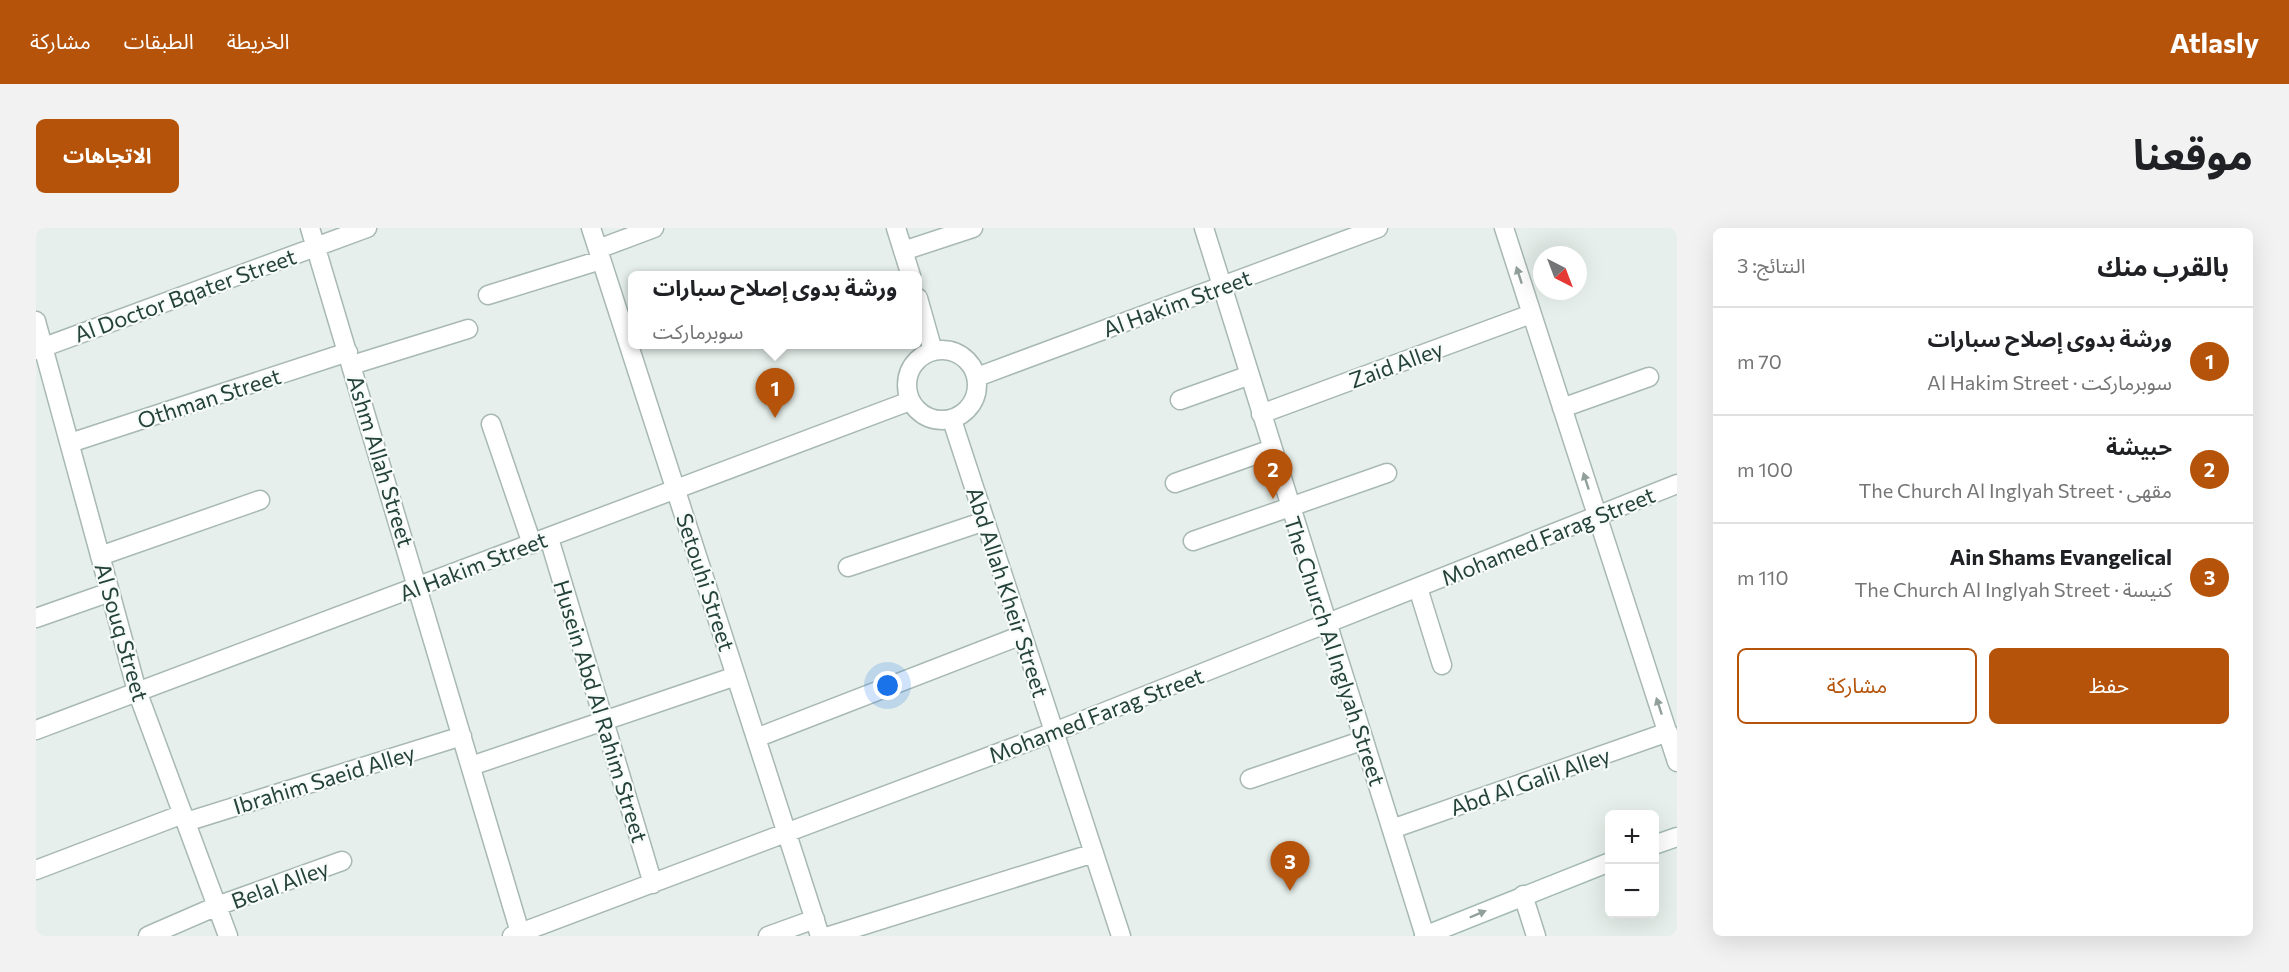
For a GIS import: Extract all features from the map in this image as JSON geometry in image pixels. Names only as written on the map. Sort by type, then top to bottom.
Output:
[{"type":"street","name":"Ashm Allah Street","points":[[310,228],[471,766],[517,935]]},
{"type":"street","name":"Al Doctor Bqater Street","points":[[40,349],[367,228]]},
{"type":"street","name":"Setouhi Street","points":[[591,228],[628,343]]},
{"type":"street","points":[[488,295],[599,254],[654,228]]},
{"type":"street","points":[[896,228],[909,271]]},
{"type":"street","points":[[903,251],[973,228]]},
{"type":"street","name":"The Church Al Inglyah Street","points":[[1204,228],[1424,936]]},
{"type":"street","name":"Al Hakim Street","points":[[977,377],[1378,228]]},
{"type":"street","points":[[1504,228],[1677,762]]},
{"type":"street","points":[[922,312],[933,351]]},
{"type":"street","name":"Zaid Alley","points":[[1261,414],[1531,314]]},
{"type":"street","name":"Al Souq Street","points":[[36,321],[40,349],[70,443],[137,692],[228,936]]},
{"type":"street","name":"Othman Street","points":[[70,443],[350,358],[468,329]]},
{"type":"street","name":"Setouhi Street","points":[[630,349],[817,927]]},
{"type":"street","points":[[933,351],[956,352],[965,358],[977,377],[975,398],[962,415],[952,420],[932,420],[923,416],[910,401],[907,391],[910,370],[924,355],[933,351]]},
{"type":"street","points":[[1180,400],[1250,375]]},
{"type":"street","points":[[1562,408],[1649,377]]},
{"type":"street","name":"Al Hakim Street","points":[[36,730],[910,401]]},
{"type":"street","name":"Abd Allah Kheir Street","points":[[952,420],[1121,936]]},
{"type":"street","name":"Husein Abd Al Rahim Street","points":[[491,424],[540,541],[603,721],[652,884]]},
{"type":"street","points":[[1175,483],[1272,449]]},
{"type":"street","points":[[1194,541],[1387,473]]},
{"type":"street","name":"Mohamed Farag Street","points":[[517,935],[1054,732],[1677,484]]},
{"type":"street","points":[[100,556],[260,500]]},
{"type":"street","points":[[848,567],[985,521]]},
{"type":"street","points":[[1418,588],[1442,665]]},
{"type":"street","points":[[36,618],[110,592]]},
{"type":"street","points":[[756,738],[1022,635]]},
{"type":"street","points":[[471,766],[736,676]]},
{"type":"street","name":"Abd Al Galil Alley","points":[[1392,829],[1668,732]]},
{"type":"street","name":"Ibrahim Saeid Alley","points":[[36,870],[184,818],[462,736]]},
{"type":"street","points":[[1250,779],[1364,740]]},
{"type":"street","points":[[1659,843],[1677,837]]},
{"type":"street","points":[[829,936],[1094,853]]},
{"type":"street","name":"Belal Alley","points":[[148,936],[217,906],[342,861]]},
{"type":"street","points":[[1424,936],[1605,864]]},
{"type":"street","points":[[1523,895],[1536,936]]},
{"type":"street","points":[[768,936],[817,927]]},
{"type":"place","name":"ورشة بدوى إصلاح سبارات","points":[[775,418]]},
{"type":"place","name":"حبيشة","points":[[1273,499]]},
{"type":"place","name":"Ain Shams Evangelical","points":[[1290,891]]}]
